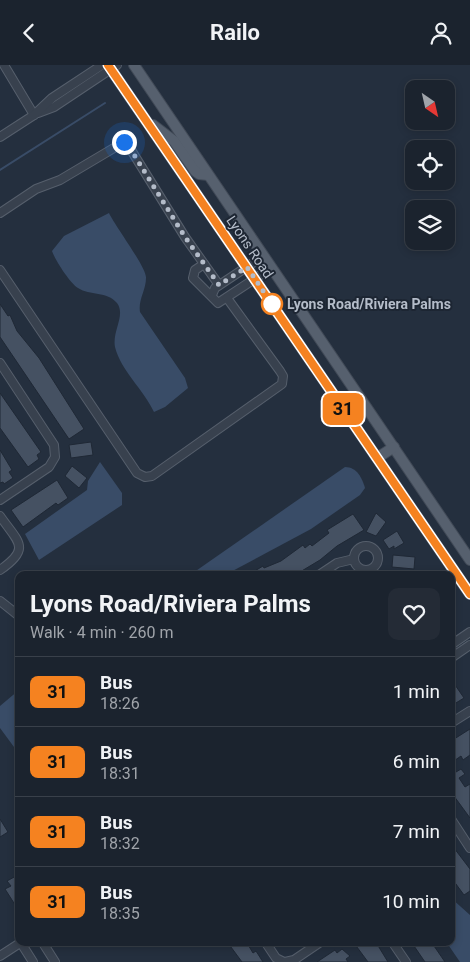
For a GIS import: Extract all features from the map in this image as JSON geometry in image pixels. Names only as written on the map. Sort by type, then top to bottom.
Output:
[{"type":"main road","name":"Lyons Road","points":[[134,65],[470,560]]},
{"type":"main road","name":"Lyons Road","points":[[110,66],[454,571]]},
{"type":"main road","points":[[146,120],[174,141],[199,175],[208,175]]},
{"type":"main road","points":[[377,458],[394,447]]},
{"type":"main road","name":"Lyons Road","points":[[455,572],[470,594]]},
{"type":"street","points":[[4,65],[34,115]]},
{"type":"street","points":[[0,137],[34,115],[54,107],[110,66]]},
{"type":"street","points":[[0,213],[36,189],[68,176],[124,142],[128,145],[219,285]]},
{"type":"street","points":[[212,295],[214,288],[263,256]]},
{"type":"street","points":[[204,264],[195,270],[193,278],[218,303],[271,268]]},
{"type":"street","points":[[0,270],[137,473],[146,477],[152,476],[282,384],[283,376],[280,371],[227,298]]},
{"type":"street","points":[[0,363],[54,445],[55,457],[49,467],[0,500]]},
{"type":"street","points":[[0,516],[19,544],[16,560],[0,570]]},
{"type":"street","points":[[325,571],[337,563],[354,559]]},
{"type":"street","points":[[0,601],[15,613]]},
{"type":"street","points":[[455,642],[470,632]]},
{"type":"street","points":[[455,655],[470,645]]},
{"type":"street","points":[[455,720],[470,711]]},
{"type":"street","points":[[455,825],[470,847]]},
{"type":"street","points":[[0,956],[15,946]]},
{"type":"street","points":[[22,946],[33,962]]},
{"type":"street","points":[[45,946],[55,962]]},
{"type":"street","points":[[268,946],[276,958],[284,962],[294,960],[315,946]]},
{"type":"street","points":[[395,946],[406,962]]},
{"type":"water","points":[[109,213],[145,273],[146,282],[140,303],[140,312],[185,378],[188,388],[165,407],[154,412],[118,356],[115,347],[115,335],[120,318],[117,303],[103,295],[78,288],[63,271],[52,251],[64,236]]},
{"type":"water","points":[[100,462],[122,493],[122,505],[39,560],[25,534],[87,490],[88,481]]},
{"type":"water","points":[[345,467],[353,469],[361,477],[365,488],[360,495],[311,529],[232,571],[196,571]]},
{"type":"water","points":[[15,693],[15,750],[0,728],[0,706]]},
{"type":"water","points":[[455,902],[470,915],[470,962],[460,962],[449,946],[455,946]]},
{"type":"building","points":[[0,304],[8,316],[10,315],[17,331],[39,358],[84,429],[69,439],[0,337]]},
{"type":"building","points":[[0,393],[41,452],[37,455],[39,459],[28,467],[0,428]]},
{"type":"building","points":[[91,442],[93,455],[71,458],[69,445]]},
{"type":"building","points":[[0,450],[12,470],[9,472],[13,478],[4,484],[3,482],[0,483]]},
{"type":"building","points":[[72,466],[87,478],[79,488],[65,476]]},
{"type":"building","points":[[57,480],[68,498],[58,505],[56,503],[23,527],[11,510]]},
{"type":"building","points":[[376,513],[386,522],[376,536],[366,532]]},
{"type":"building","points":[[353,514],[364,530],[302,571],[255,571],[263,566],[264,568],[281,561],[303,545],[305,548],[310,544],[312,546],[329,533],[327,530]]},
{"type":"building","points":[[397,531],[404,543],[394,549],[394,546],[389,549],[383,540]]},
{"type":"building","points":[[393,555],[415,557],[414,569],[392,567]]},
{"type":"building","points":[[455,685],[464,698],[455,704]]},
{"type":"building","points":[[470,729],[470,755],[463,760],[461,756],[455,760],[455,738]]},
{"type":"building","points":[[461,769],[465,774],[459,778],[465,787],[470,784],[470,818],[455,797],[455,773]]},
{"type":"building","points":[[0,819],[8,832],[0,837]]},
{"type":"building","points":[[455,849],[470,869],[470,891],[464,895],[455,883]]},
{"type":"building","points":[[15,877],[15,905],[5,889],[11,886],[7,881]]},
{"type":"building","points":[[230,946],[249,946],[253,953],[256,951],[263,962],[242,962]]},
{"type":"building","points":[[356,946],[378,946],[388,962],[368,962]]},
{"type":"building","points":[[414,946],[434,946],[445,962],[425,962]]},
{"type":"building","points":[[342,949],[350,956],[346,959],[348,962],[317,962],[335,950],[337,953]]},
{"type":"waterway","points":[[0,170],[105,103]]},
{"type":"bus line","name":"31","points":[[108,65],[454,571]]},
{"type":"bus line","name":"31","points":[[455,572],[470,594]]},
{"type":"place","name":"Lyons Road/Riviera Palms","points":[[272,304]]},
{"type":"route","points":[[124,142],[128,145],[160,193],[185,237],[219,285],[247,267],[276,310],[272,304]]}]
